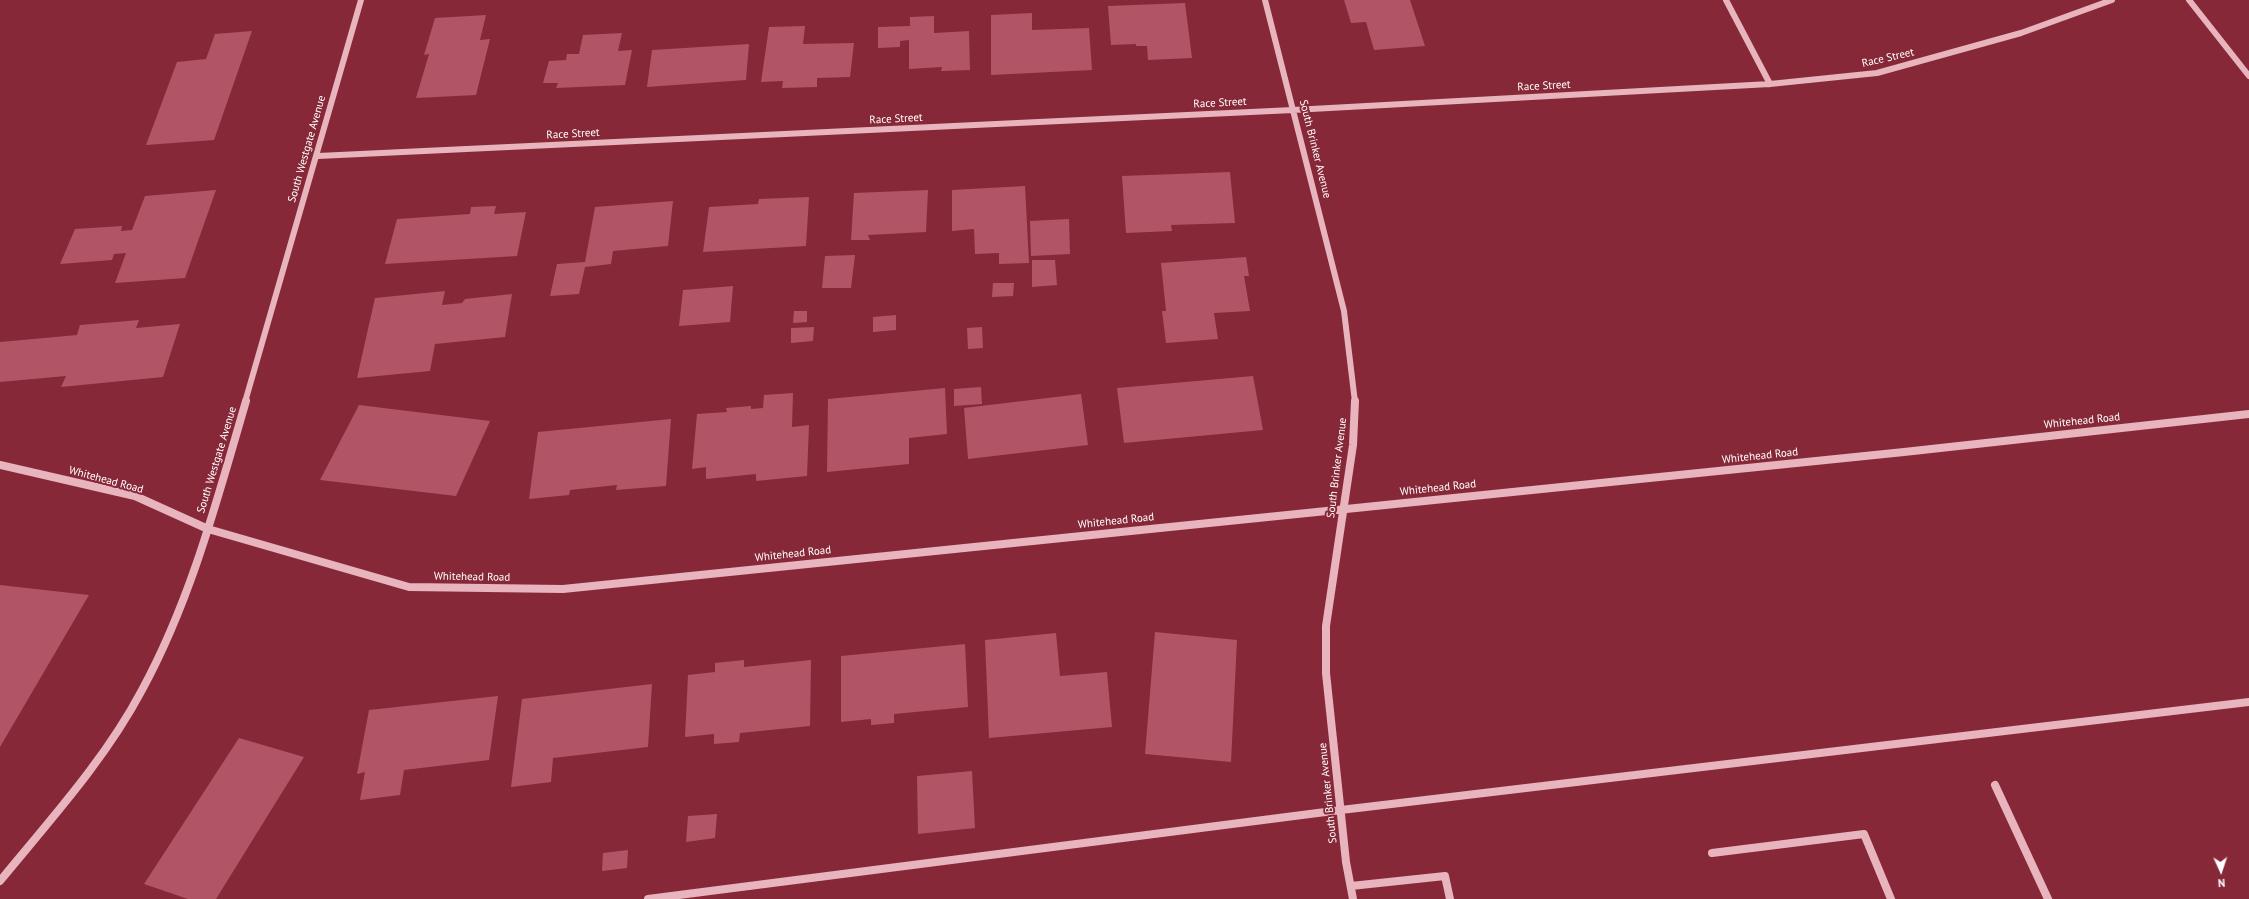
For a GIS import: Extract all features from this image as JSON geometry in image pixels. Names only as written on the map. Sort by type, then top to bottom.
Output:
[{"type":"street","name":"South Westgate Avenue","points":[[0,881],[82,782],[141,692],[177,618],[208,529],[318,156],[361,0]]},
{"type":"street","name":"South Brinker Avenue","points":[[1265,0],[1342,303],[1355,405],[1352,445],[1326,626],[1326,673],[1341,810],[1353,899]]},
{"type":"street","points":[[1726,0],[1770,84]]},
{"type":"street","name":"Race Street","points":[[318,156],[1294,110],[1770,84],[1877,73],[2021,33],[2112,0]]},
{"type":"street","points":[[2189,0],[2249,76]]},
{"type":"street","name":"Whitehead Road","points":[[0,465],[135,496],[208,529],[409,587],[563,589],[1904,452],[2249,414]]},
{"type":"street","points":[[648,899],[1341,810],[2249,702]]},
{"type":"street","points":[[1995,785],[2048,899]]},
{"type":"street","points":[[1712,853],[1864,834],[1891,899]]},
{"type":"street","points":[[1351,886],[1445,876],[1450,899]]},
{"type":"building","points":[[1344,0],[1410,0],[1425,46],[1374,50],[1366,22],[1351,23]]},
{"type":"building","points":[[1185,3],[1192,58],[1148,60],[1147,46],[1136,46],[1136,44],[1111,45],[1108,6]]},
{"type":"building","points":[[1032,13],[1032,30],[1089,28],[1092,70],[991,75],[991,15]]},
{"type":"building","points":[[486,15],[480,40],[490,39],[476,95],[416,98],[429,54],[424,55],[435,18]]},
{"type":"building","points":[[934,16],[934,33],[969,31],[970,70],[941,71],[942,67],[909,69],[909,40],[900,41],[900,47],[878,48],[878,27],[910,26],[910,17]]},
{"type":"building","points":[[805,26],[803,44],[854,43],[850,77],[817,78],[817,87],[782,88],[783,81],[761,82],[769,27]]},
{"type":"building","points":[[252,31],[214,140],[146,145],[177,62],[206,59],[215,34]]},
{"type":"building","points":[[622,33],[618,51],[632,50],[625,85],[556,88],[558,83],[543,83],[549,61],[566,60],[567,54],[579,54],[583,35]]},
{"type":"building","points":[[749,44],[746,80],[647,87],[652,50]]},
{"type":"building","points":[[1230,172],[1235,223],[1171,225],[1172,231],[1126,233],[1122,176]]},
{"type":"building","points":[[1025,186],[1029,263],[999,264],[999,253],[975,254],[974,229],[952,231],[952,190]]},
{"type":"building","points":[[216,190],[185,278],[115,283],[126,253],[114,254],[112,260],[60,264],[75,229],[122,226],[121,231],[132,230],[145,196]]},
{"type":"building","points":[[928,190],[926,232],[868,235],[870,240],[851,240],[854,193]]},
{"type":"building","points":[[809,197],[806,246],[703,252],[709,207],[758,204],[759,199]]},
{"type":"building","points":[[673,201],[668,246],[613,251],[611,264],[585,267],[579,294],[550,296],[557,264],[585,262],[595,207]]},
{"type":"building","points":[[496,206],[494,214],[526,212],[517,256],[385,264],[397,219],[470,214],[471,207]]},
{"type":"building","points":[[1069,219],[1070,254],[1031,256],[1030,221]]},
{"type":"building","points":[[855,255],[851,288],[822,288],[825,256]]},
{"type":"building","points":[[1246,257],[1249,276],[1244,276],[1250,311],[1214,313],[1218,339],[1166,343],[1162,311],[1166,311],[1161,263]]},
{"type":"building","points":[[1032,260],[1055,260],[1057,285],[1032,287]]},
{"type":"building","points":[[993,283],[1014,283],[1013,296],[992,297]]},
{"type":"building","points":[[733,286],[730,322],[679,326],[683,290]]},
{"type":"building","points":[[445,291],[442,305],[462,303],[465,299],[512,294],[505,337],[435,344],[430,371],[357,378],[375,298]]},
{"type":"building","points":[[794,311],[807,311],[807,322],[793,323]]},
{"type":"building","points":[[896,315],[896,330],[873,332],[873,317]]},
{"type":"building","points":[[139,320],[136,328],[180,324],[163,377],[61,387],[66,376],[0,382],[0,342],[77,335],[80,325]]},
{"type":"building","points":[[814,327],[813,341],[791,343],[791,328]]},
{"type":"building","points":[[982,327],[983,348],[968,349],[967,328]]},
{"type":"building","points":[[1253,376],[1263,430],[1124,443],[1117,388]]},
{"type":"building","points":[[981,387],[982,404],[954,406],[954,389]]},
{"type":"building","points":[[945,388],[947,434],[909,438],[909,464],[827,472],[828,399]]},
{"type":"building","points":[[793,393],[792,427],[809,425],[807,476],[756,481],[756,474],[706,479],[706,467],[692,469],[697,414],[727,412],[726,408],[751,406],[751,409],[763,408],[764,395]]},
{"type":"building","points":[[1081,394],[1088,445],[968,459],[964,408]]},
{"type":"building","points":[[359,405],[490,421],[456,496],[320,480]]},
{"type":"building","points":[[671,419],[666,486],[616,490],[617,485],[570,490],[569,495],[529,499],[538,432]]},
{"type":"building","points":[[0,585],[89,595],[0,747]]},
{"type":"building","points":[[1155,632],[1237,640],[1231,762],[1145,754]]},
{"type":"building","points":[[1056,633],[1060,676],[1107,672],[1112,727],[989,738],[985,640]]},
{"type":"building","points":[[965,644],[968,707],[894,714],[894,723],[871,725],[871,719],[841,722],[841,656]]},
{"type":"building","points":[[744,660],[744,667],[811,660],[810,726],[740,733],[739,742],[714,744],[714,734],[685,737],[688,675],[715,672],[715,663]]},
{"type":"building","points":[[652,684],[648,747],[553,758],[551,782],[511,787],[522,699]]},
{"type":"building","points":[[498,696],[489,760],[404,770],[400,795],[360,800],[365,772],[357,774],[369,710]]},
{"type":"building","points":[[239,738],[304,757],[216,899],[188,899],[144,884]]},
{"type":"building","points":[[972,771],[975,828],[918,834],[917,776]]},
{"type":"building","points":[[717,814],[715,838],[686,842],[688,816]]},
{"type":"building","points":[[628,850],[627,868],[602,871],[603,853]]}]
